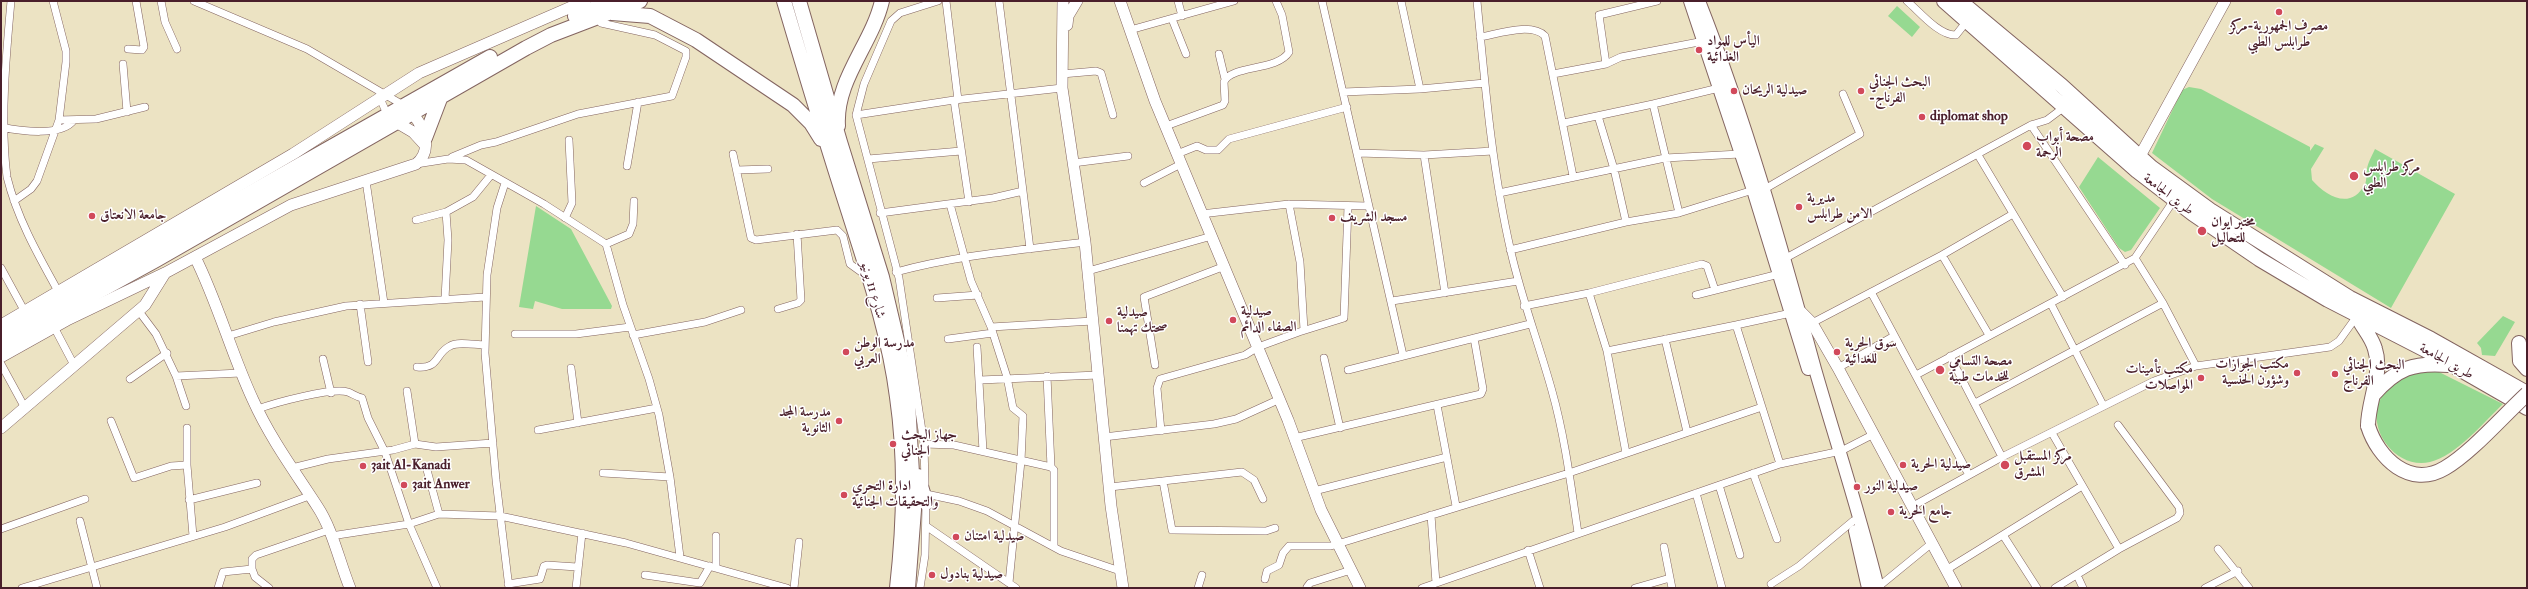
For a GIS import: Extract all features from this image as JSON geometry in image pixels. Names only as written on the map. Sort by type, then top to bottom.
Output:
[{"type":"highway","points":[[1,345],[391,119],[534,33],[606,10],[640,1]]},
{"type":"highway","name":"شارع 11 يونيو","points":[[784,1],[836,159],[890,358],[897,398],[902,477],[900,561],[896,588]]},
{"type":"highway","name":"شارع 11 يونيو","points":[[799,1],[840,142],[836,159],[882,277],[897,333],[907,383],[912,455],[914,520],[908,588]]},
{"type":"highway","points":[[840,142],[838,117],[841,99],[849,75],[872,33],[882,1]]},
{"type":"highway","name":"طريق الجامعة","points":[[1944,1],[2063,108],[2174,200],[2260,259],[2357,316],[2452,365],[2527,408]]},
{"type":"highway","name":"طريق الجامعة","points":[[1960,1],[2062,86],[2140,156],[2210,210],[2350,298],[2431,338],[2527,393]]},
{"type":"highway","points":[[407,109],[441,96],[538,41],[606,10],[650,16],[696,40],[792,105],[811,124],[836,159]]},
{"type":"highway","points":[[424,141],[441,96]]},
{"type":"highway","points":[[1,334],[391,119]]},
{"type":"highway","points":[[2357,316],[2375,347],[2378,360],[2371,397],[2368,426],[2377,448],[2388,462],[2402,470],[2414,473],[2437,472],[2455,461],[2527,393]]},
{"type":"highway","points":[[2519,343],[2520,361],[2527,369]]},
{"type":"highway","points":[[2371,397],[2391,377],[2406,368],[2421,364],[2452,365]]},
{"type":"highway","points":[[912,455],[926,498]]},
{"type":"main road","points":[[1690,1],[1740,154],[1758,190],[1784,258],[1796,312],[1875,588]]},
{"type":"main road","points":[[1699,1],[1758,190],[1779,274],[1796,312]]},
{"type":"main road","points":[[1841,466],[1852,520],[1875,588]]},
{"type":"street","points":[[11,1],[3,70],[1,128],[7,176],[14,201],[33,245],[58,291]]},
{"type":"street","points":[[14,201],[31,189],[37,181],[59,120],[66,56],[52,1]]},
{"type":"street","points":[[128,50],[142,50],[144,47],[136,1]]},
{"type":"street","points":[[162,1],[164,18],[176,50]]},
{"type":"street","points":[[194,1],[307,49],[407,109],[419,120],[424,141],[423,156],[416,164]]},
{"type":"street","points":[[1,325],[293,154],[381,94],[418,73],[585,1]]},
{"type":"street","points":[[920,588],[925,555],[926,498],[924,444],[915,377],[896,272],[856,115],[864,84],[891,21],[900,13],[938,1]]},
{"type":"street","points":[[946,1],[961,151],[969,202]]},
{"type":"street","points":[[999,1],[1012,93],[1030,249]]},
{"type":"street","points":[[1063,1],[1062,88],[1085,242],[1104,436],[1123,588]]},
{"type":"street","points":[[1062,55],[1066,46],[1068,16],[1077,1]]},
{"type":"street","points":[[1112,1],[1128,26]]},
{"type":"street","points":[[1120,1],[1128,26],[1179,159],[1280,399],[1314,491],[1337,543],[1360,588]]},
{"type":"street","points":[[1178,1],[1182,16]]},
{"type":"street","points":[[1128,26],[1172,19],[1234,1]]},
{"type":"street","points":[[1225,80],[1229,76],[1270,64],[1287,56],[1289,52],[1282,15],[1276,1]]},
{"type":"street","points":[[1322,1],[1358,154],[1367,206],[1392,301],[1403,355]]},
{"type":"street","points":[[1401,1],[1420,89]]},
{"type":"street","points":[[1477,1],[1493,151],[1510,250],[1524,306],[1552,391],[1569,474],[1578,534]]},
{"type":"street","points":[[1606,64],[1599,15],[1657,1]]},
{"type":"street","points":[[1907,1],[1937,27],[1952,35],[1956,35],[1967,21]]},
{"type":"street","points":[[2140,156],[2225,1]]},
{"type":"street","points":[[448,159],[464,150],[572,116],[672,96],[686,57],[686,51],[655,35],[601,23],[606,10]]},
{"type":"street","points":[[1172,19],[1186,54]]},
{"type":"street","points":[[1480,37],[1530,29],[1540,31],[1545,36],[1574,176]]},
{"type":"street","points":[[1553,74],[1606,64],[1621,57],[1704,41]]},
{"type":"street","points":[[1166,126],[1223,105],[1225,80],[1219,54]]},
{"type":"street","points":[[123,64],[127,112]]},
{"type":"street","points":[[1062,74],[1096,70],[1102,73],[1112,115]]},
{"type":"street","points":[[1343,92],[1420,89],[1485,83]]},
{"type":"street","points":[[856,115],[956,100],[1062,88]]},
{"type":"street","points":[[1564,123],[1718,88]]},
{"type":"street","points":[[381,94],[391,119],[413,132],[424,141]]},
{"type":"street","points":[[1510,250],[1626,222],[1679,212],[1758,190],[1860,134],[1843,94]]},
{"type":"street","points":[[628,166],[638,102]]},
{"type":"street","points":[[1653,104],[1679,212]]},
{"type":"street","points":[[1144,183],[1197,146],[1209,150],[1218,150],[1229,139],[1347,106]]},
{"type":"street","points":[[59,120],[96,119],[145,107]]},
{"type":"street","points":[[1784,258],[1978,155],[2031,125],[2046,120],[2063,108]]},
{"type":"street","points":[[1598,116],[1614,169],[1626,222]]},
{"type":"street","points":[[1,128],[21,131],[56,130],[65,128],[74,120]]},
{"type":"street","points":[[2031,125],[2125,265]]},
{"type":"street","points":[[565,218],[572,203],[570,140]]},
{"type":"street","points":[[868,160],[961,151]]},
{"type":"street","points":[[1358,154],[1424,155],[1493,151]]},
{"type":"street","points":[[733,154],[751,238],[756,240],[832,229],[841,232],[850,264],[869,277]]},
{"type":"street","points":[[1500,193],[1574,176],[1665,158],[1740,154]]},
{"type":"street","points":[[1424,155],[1445,293]]},
{"type":"street","points":[[1978,155],[2064,297]]},
{"type":"street","points":[[1073,163],[1128,156]]},
{"type":"street","points":[[1,357],[54,327],[166,273],[291,206],[416,164],[448,159],[466,160],[544,204],[606,244],[630,327],[657,408],[670,477],[680,557]]},
{"type":"street","points":[[737,170],[768,170]]},
{"type":"street","points":[[416,220],[446,212],[473,197],[491,175]]},
{"type":"street","points":[[366,181],[384,303]]},
{"type":"street","points":[[506,183],[497,208],[484,297],[485,345],[493,442],[500,516],[509,586],[540,579],[544,566],[547,565],[577,567]]},
{"type":"street","points":[[880,213],[969,202],[1023,191]]},
{"type":"street","points":[[1916,375],[1989,335],[2125,265],[2135,258],[2174,200]]},
{"type":"street","points":[[606,244],[629,234],[633,224],[634,201]]},
{"type":"street","points":[[950,204],[971,281],[992,330],[1007,377],[1013,408],[1023,418],[1016,527],[1009,583]]},
{"type":"street","points":[[1201,214],[1289,204],[1367,206]]},
{"type":"street","points":[[1289,204],[1299,258],[1304,330]]},
{"type":"street","points":[[1161,431],[1157,388],[1160,379],[1245,355],[1258,347],[1345,317],[1348,206]]},
{"type":"street","points":[[445,299],[448,240],[446,212]]},
{"type":"street","points":[[1812,323],[1942,255],[2013,214]]},
{"type":"street","points":[[778,309],[798,303],[801,300],[798,234]]},
{"type":"street","points":[[1088,271],[1212,236]]},
{"type":"street","points":[[896,272],[919,266],[965,258],[1085,242]]},
{"type":"street","points":[[1942,255],[1989,335]]},
{"type":"street","points":[[195,257],[212,294],[241,373],[258,409],[309,496],[317,506],[330,532],[350,588]]},
{"type":"street","points":[[2135,258],[2163,303],[2196,366]]},
{"type":"street","points":[[1524,306],[1589,293],[1702,264],[1707,266],[1715,290]]},
{"type":"street","points":[[1155,365],[1145,296],[1224,266]]},
{"type":"street","points":[[1,268],[25,312]]},
{"type":"street","points":[[1,428],[138,310],[151,297],[166,273]]},
{"type":"street","points":[[1696,295],[1779,274]]},
{"type":"street","points":[[1,285],[8,281]]},
{"type":"street","points":[[1392,301],[1518,281]]},
{"type":"street","points":[[1871,292],[1969,475]]},
{"type":"street","points":[[1589,293],[1607,351],[1626,453]]},
{"type":"street","points":[[937,298],[978,296]]},
{"type":"street","points":[[228,336],[303,314],[360,304],[484,297]]},
{"type":"street","points":[[1975,403],[2163,303]]},
{"type":"street","points":[[360,304],[368,362]]},
{"type":"street","points":[[2051,304],[2103,405]]},
{"type":"street","points":[[138,310],[167,353],[186,406]]},
{"type":"street","points":[[633,335],[710,321],[741,310]]},
{"type":"street","points":[[1607,351],[1796,312],[1812,323],[1874,434],[1956,588]]},
{"type":"street","points":[[1913,506],[2002,457],[2052,433],[2103,405],[2196,366],[2330,347],[2339,341],[2357,316]]},
{"type":"street","points":[[948,339],[992,330],[1093,321]]},
{"type":"street","points":[[1348,370],[1530,324]]},
{"type":"street","points":[[1736,325],[1780,464]]},
{"type":"street","points":[[54,327],[74,365]]},
{"type":"street","points":[[515,334],[576,334],[630,327]]},
{"type":"street","points":[[1838,368],[1894,336]]},
{"type":"street","points":[[1294,438],[1482,393],[1474,338]]},
{"type":"street","points":[[1666,339],[1687,432]]},
{"type":"street","points":[[417,367],[430,366],[436,363],[444,351],[452,345],[485,345]]},
{"type":"street","points":[[977,347],[983,451]]},
{"type":"street","points":[[130,379],[167,353]]},
{"type":"street","points":[[1950,356],[2002,457]]},
{"type":"street","points":[[1324,358],[1340,428]]},
{"type":"street","points":[[323,359],[331,393]]},
{"type":"street","points":[[1,364],[25,408]]},
{"type":"street","points":[[571,368],[578,423]]},
{"type":"street","points":[[176,376],[241,373]]},
{"type":"street","points":[[980,380],[1007,377],[1098,374]]},
{"type":"street","points":[[1047,376],[1051,467],[1054,470],[1054,548]]},
{"type":"street","points":[[258,409],[283,400],[331,393],[349,392],[362,398],[368,418],[385,452],[410,524],[437,588]]},
{"type":"street","points":[[408,392],[415,444]]},
{"type":"street","points":[[1104,436],[1161,431],[1226,422],[1280,399]]},
{"type":"street","points":[[1437,405],[1456,506]]},
{"type":"street","points":[[1266,579],[1267,571],[1279,565],[1288,546],[1326,546],[1432,515],[1456,506],[1569,474],[1762,406]]},
{"type":"street","points":[[538,430],[657,408]]},
{"type":"street","points":[[112,421],[134,478],[171,466],[187,465]]},
{"type":"street","points":[[2055,588],[2119,549],[2177,518],[2180,513],[2179,507],[2118,425]]},
{"type":"street","points":[[187,428],[187,465],[192,536]]},
{"type":"street","points":[[2052,433],[2119,549]]},
{"type":"street","points":[[1422,588],[1528,550],[1780,464],[1837,452],[1874,434]]},
{"type":"street","points":[[292,468],[328,459],[385,452],[415,444],[436,447],[493,442]]},
{"type":"street","points":[[924,444],[954,445],[1051,467]]},
{"type":"street","points":[[1314,491],[1447,457]]},
{"type":"street","points":[[426,470],[439,514]]},
{"type":"street","points":[[1110,487],[1242,472],[1254,480],[1263,499]]},
{"type":"street","points":[[604,473],[670,477]]},
{"type":"street","points":[[1753,473],[1777,539]]},
{"type":"street","points":[[1164,481],[1172,530],[1266,531],[1275,528]]},
{"type":"street","points":[[189,500],[257,483]]},
{"type":"street","points":[[1719,485],[1740,555]]},
{"type":"street","points":[[1946,570],[2082,486]]},
{"type":"street","points":[[1696,493],[1722,588]]},
{"type":"street","points":[[22,588],[192,536],[309,496]]},
{"type":"street","points":[[926,498],[959,501],[987,510],[1054,548],[1120,571]]},
{"type":"street","points":[[1,529],[85,499]]},
{"type":"street","points":[[269,588],[255,577],[252,569],[252,559],[256,555],[330,532],[410,524],[439,514],[500,516],[582,533],[680,557],[776,587],[787,588]]},
{"type":"street","points":[[1432,515],[1436,583]]},
{"type":"street","points":[[1771,584],[1799,566],[1852,520]]},
{"type":"street","points":[[80,521],[90,566],[97,588]]},
{"type":"street","points":[[926,526],[1016,588]]},
{"type":"street","points":[[576,588],[577,567],[582,533]]},
{"type":"street","points":[[2004,535],[2037,588]]},
{"type":"street","points":[[645,576],[700,583],[713,567],[716,536]]},
{"type":"street","points":[[794,588],[799,542]]},
{"type":"street","points":[[1875,588],[1932,543]]},
{"type":"street","points":[[1664,547],[1672,588]]},
{"type":"street","points":[[2218,549],[2238,571],[2250,588]]},
{"type":"street","points":[[1528,550],[1540,588]]},
{"type":"street","points":[[218,588],[223,572],[252,569]]},
{"type":"street","points":[[1307,587],[1310,583],[1351,570]]},
{"type":"street","points":[[2205,588],[2238,571]]},
{"type":"street","points":[[1198,588],[1202,575]]},
{"type":"street","points":[[2077,575],[2083,588]]},
{"type":"street","points":[[1635,588],[1670,578]]},
{"type":"green space","points":[[1897,6],[1920,27],[1912,37],[1888,16]]},
{"type":"green space","points":[[2189,87],[2201,89],[2310,147],[2310,151],[2315,144],[2324,148],[2311,169],[2312,180],[2324,191],[2338,198],[2346,199],[2353,197],[2359,192],[2366,182],[2369,161],[2375,149],[2455,194],[2391,308],[2212,199],[2152,153],[2182,90]]},
{"type":"green space","points":[[2098,157],[2160,208],[2131,250],[2125,252],[2119,248],[2079,187]]},
{"type":"green space","points":[[536,206],[571,229],[612,306],[611,309],[562,309],[535,301],[533,309],[519,307]]},
{"type":"green space","points":[[2503,316],[2515,322],[2495,356],[2482,355],[2481,348],[2477,343]]},
{"type":"green space","points":[[2435,370],[2503,404],[2460,446],[2440,459],[2419,463],[2408,461],[2398,456],[2383,440],[2379,430],[2377,408],[2381,397],[2404,371]]},
{"type":"place","name":"مصرف الجمهورية-مركز طرابلس الطبي","points":[[2279,12]]},
{"type":"place","name":"اليأس للمواد الغذائية","points":[[1699,50]]},
{"type":"place","name":"صيدلية الريحان","points":[[1734,91]]},
{"type":"place","name":"البحث الجنائي -الفرناج","points":[[1861,91]]},
{"type":"place","name":"diplomat shop","points":[[1922,117]]},
{"type":"place","name":"مصحة أبواب الرحمة","points":[[2027,146]]},
{"type":"place","name":"مركز طرابلس الطبي","points":[[2354,176]]},
{"type":"place","name":"مديرية الامن طرابلس","points":[[1799,207]]},
{"type":"place","name":"جامعة الانعتاق","points":[[92,216]]},
{"type":"place","name":"مسجد الشريف","points":[[1332,218]]},
{"type":"place","name":"مختبر ايوان للتحاليل","points":[[2202,231]]},
{"type":"place","name":"صيدلية الصفاء الدائم","points":[[1233,320]]},
{"type":"place","name":"صيدلية صحتك تهمنا","points":[[1109,321]]},
{"type":"place","name":"مدرسة الوطن العربي","points":[[846,352]]},
{"type":"place","name":"سوق الحرية للغدائية","points":[[1837,352]]},
{"type":"place","name":"مصحة التسامي للخدمات طبية","points":[[1940,370]]},
{"type":"place","name":"مكتب الجوازات وشؤون الحنسية","points":[[2297,373]]},
{"type":"place","name":"البحث الجنائي الفرناج","points":[[2335,374]]},
{"type":"place","name":"مكتب تأمينات المواصلات","points":[[2201,378]]},
{"type":"place","name":"مدرسة المجد الثانوية","points":[[839,421]]},
{"type":"place","name":"جهاز البحث الجنائي","points":[[893,444]]},
{"type":"place","name":"صيدلية الحرية","points":[[1903,465]]},
{"type":"place","name":"مركز المستقبل المشرق","points":[[2005,465]]},
{"type":"place","name":"3ait Al-Kanadi","points":[[363,466]]},
{"type":"place","name":"3ait Anwer","points":[[404,485]]},
{"type":"place","name":"صيدلية النور","points":[[1857,487]]},
{"type":"place","name":"ادارة التحري والتحقيقات الجنائية","points":[[844,495]]},
{"type":"place","name":"جامع الحرية","points":[[1891,512]]},
{"type":"place","name":"صيدلية امتنان","points":[[956,537]]},
{"type":"place","name":"صيدلية بنادول","points":[[932,575]]}]
